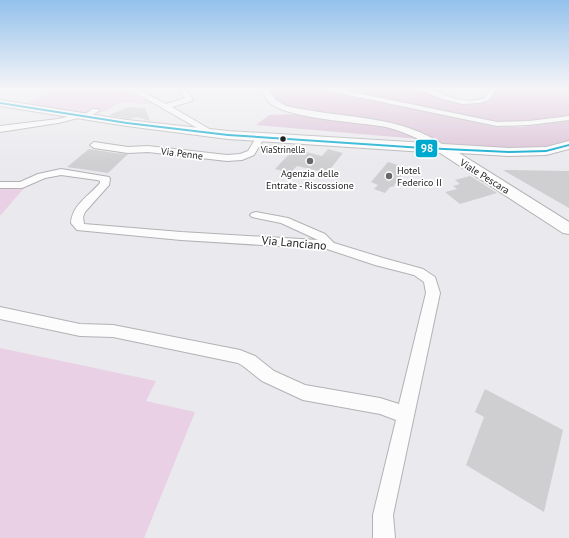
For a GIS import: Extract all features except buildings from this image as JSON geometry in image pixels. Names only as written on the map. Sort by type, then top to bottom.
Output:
[{"type":"main road","points":[[80,114],[198,129],[214,134],[445,150],[533,152],[552,150],[569,145]]},
{"type":"main road","name":"Viale Pescara","points":[[445,150],[569,229]]},
{"type":"street","points":[[176,114],[198,129]]},
{"type":"street","name":"Viale Pescara","points":[[317,114],[401,129],[435,143],[445,150]]},
{"type":"street","points":[[450,114],[497,124],[529,123],[569,118]]},
{"type":"street","points":[[0,129],[58,121],[87,115]]},
{"type":"street","name":"Via Penne","points":[[94,145],[130,150],[147,149],[205,156],[238,158],[251,153],[260,138]]},
{"type":"street","name":"Via Lanciano","points":[[0,185],[24,184],[44,175],[61,172],[103,178],[106,180],[105,184],[89,200],[78,217],[77,224],[85,228],[328,244],[380,262],[418,272],[427,277],[432,284],[433,293],[383,515],[384,538]]},
{"type":"street","points":[[256,215],[284,220],[324,238],[328,244]]},
{"type":"street","points":[[0,313],[80,330],[103,330],[240,357],[249,361],[268,376],[303,392],[380,406],[406,415]]},
{"type":"shaded area","points":[[303,114],[394,129],[419,139],[256,125],[269,115]]},
{"type":"shaded area","points":[[336,114],[444,114],[496,127],[521,127],[569,121],[569,142],[554,146],[525,149],[447,145],[399,125]]},
{"type":"shaded area","points":[[459,114],[569,114],[518,122],[498,122]]},
{"type":"shaded area","points":[[0,188],[24,188],[0,216]]},
{"type":"shaded area","points":[[0,348],[156,381],[146,401],[195,412],[144,538],[0,538]]},
{"type":"transit line","name":"98","points":[[71,114],[127,123],[228,135],[423,148],[509,152],[546,151],[569,145]]},
{"type":"place","name":"ViaStrinella","points":[[283,139]]},
{"type":"place","name":"Agenzia delle Entrate - Riscossione","points":[[310,161]]},
{"type":"place","name":"Hotel Federico II","points":[[389,176]]}]
